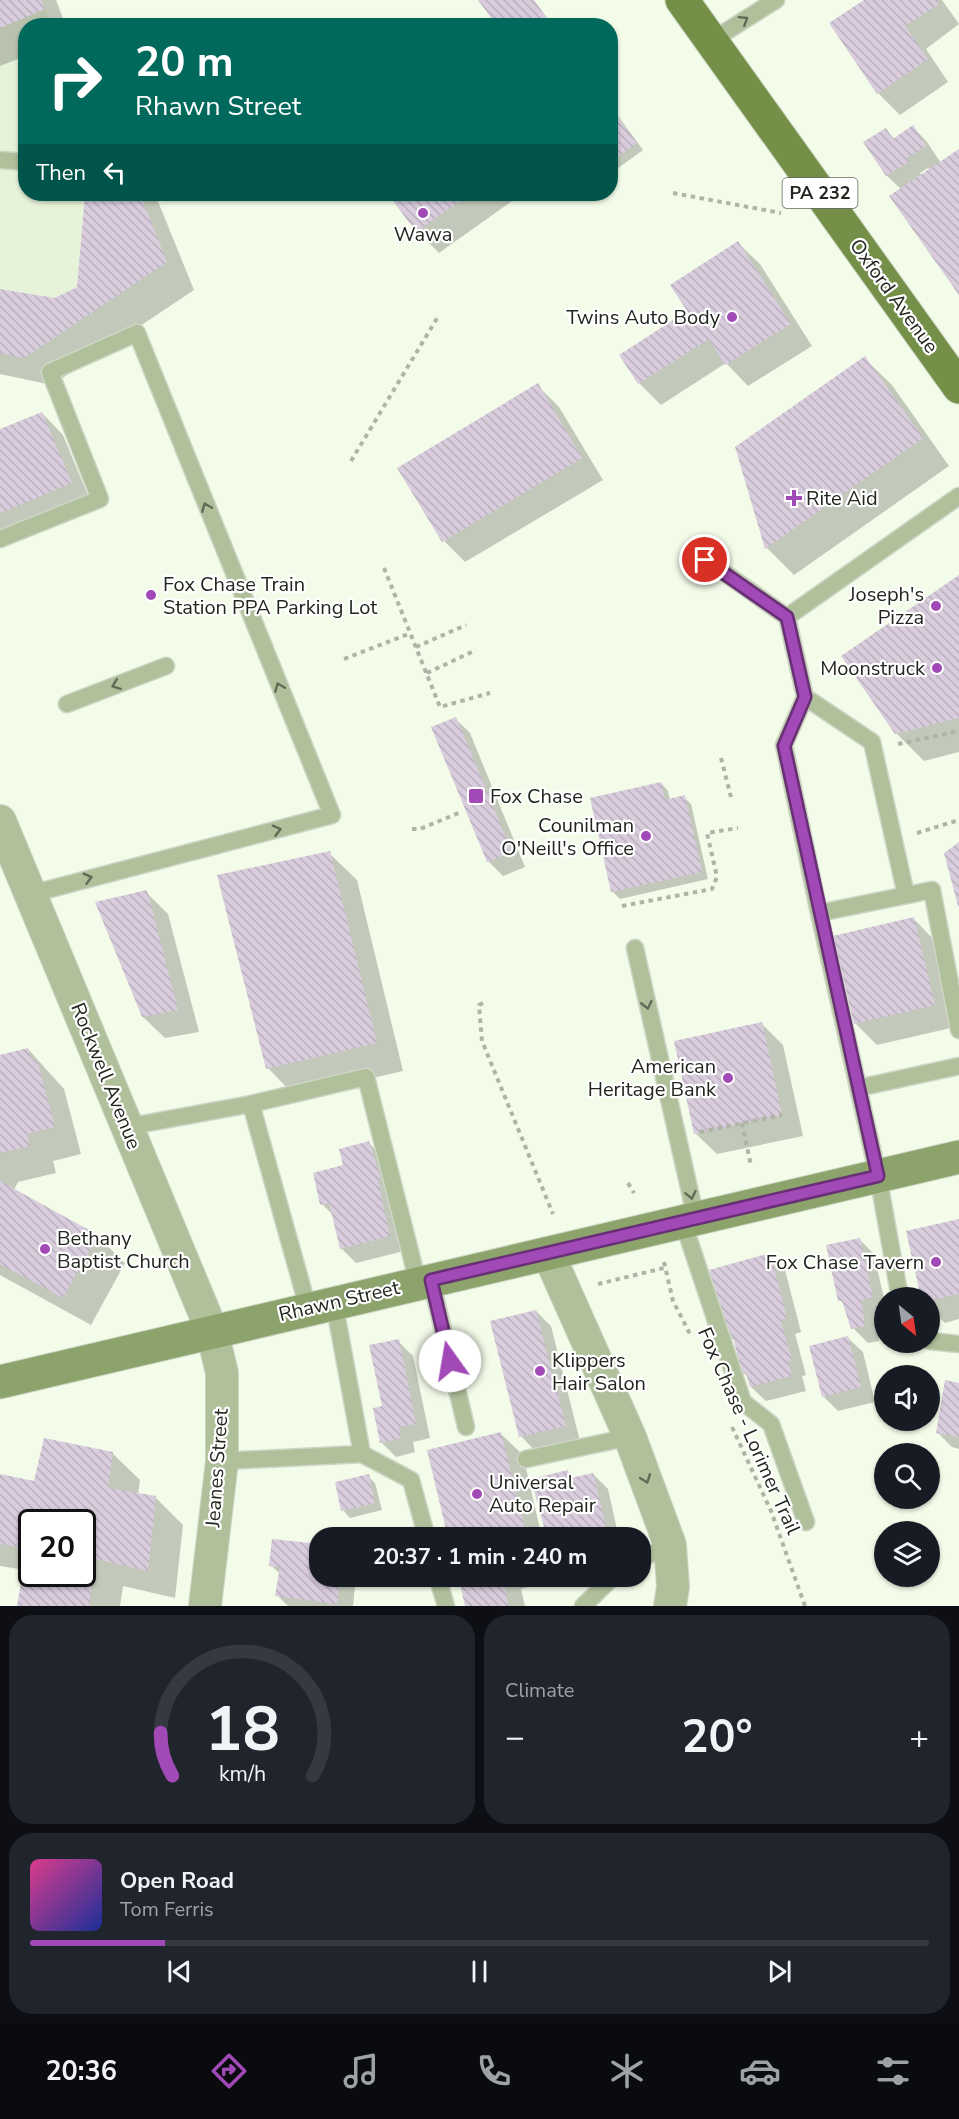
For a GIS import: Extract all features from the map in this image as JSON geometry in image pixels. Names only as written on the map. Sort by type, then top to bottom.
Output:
[{"type":"main road","name":"Oxford Avenue","points":[[681,0],[959,387]]},
{"type":"main road","name":"Rhawn Street","points":[[0,1382],[959,1157]]},
{"type":"street","name":"Rockwell Avenue","points":[[0,821],[212,1331]]},
{"type":"street","points":[[548,1253],[630,1437],[670,1545],[673,1587],[670,1606]]},
{"type":"street","name":"Jeanes Street","points":[[205,1606],[222,1461],[222,1373],[212,1331]]},
{"type":"lane","points":[[711,41],[776,0]]},
{"type":"lane","points":[[0,160],[18,161]]},
{"type":"lane","points":[[0,539],[100,499],[50,372],[136,333],[332,815],[31,894]]},
{"type":"lane","points":[[787,617],[959,496]]},
{"type":"lane","points":[[705,560],[787,617],[805,697],[784,746],[878,1176],[898,1287]]},
{"type":"lane","points":[[67,704],[166,666]]},
{"type":"lane","points":[[805,697],[872,742],[906,896]]},
{"type":"lane","points":[[819,913],[932,890],[959,1030]]},
{"type":"lane","points":[[635,948],[689,1221],[743,1402],[771,1424],[806,1522]]},
{"type":"lane","points":[[858,1088],[959,1066]]},
{"type":"lane","points":[[126,1127],[250,1104],[366,1077],[466,1427]]},
{"type":"lane","points":[[250,1104],[321,1305],[362,1454]]},
{"type":"lane","points":[[940,1342],[959,1344]]},
{"type":"lane","points":[[526,1459],[630,1437]]},
{"type":"lane","points":[[222,1461],[362,1454],[411,1480],[424,1527]]},
{"type":"lane","points":[[651,1554],[670,1545]]},
{"type":"lane","points":[[440,1587],[446,1606]]},
{"type":"lane","points":[[583,1606],[603,1587]]},
{"type":"path","points":[[673,194],[781,213]]},
{"type":"path","points":[[351,461],[439,315]]},
{"type":"path","points":[[384,568],[440,707],[490,693]]},
{"type":"path","points":[[416,647],[466,625]]},
{"type":"path","points":[[344,659],[411,633]]},
{"type":"path","points":[[427,673],[476,650]]},
{"type":"path","points":[[873,748],[959,731]]},
{"type":"path","points":[[721,758],[730,797]]},
{"type":"path","points":[[412,829],[420,829],[461,812]]},
{"type":"path","points":[[893,838],[936,829],[959,820]]},
{"type":"path","points":[[622,906],[712,889],[717,877],[707,833],[738,828]]},
{"type":"path","points":[[483,1003],[478,1005],[482,1041],[553,1214]]},
{"type":"path","points":[[694,1134],[782,1114]]},
{"type":"path","points":[[742,1123],[751,1166]]},
{"type":"path","points":[[628,1183],[634,1193]]},
{"type":"path","name":"Fox Chase - Lorimer Trail","points":[[593,1285],[664,1269],[673,1301],[694,1342]]},
{"type":"path","name":"Fox Chase - Lorimer Trail","points":[[730,1423],[771,1511],[805,1606]]},
{"type":"shaded area","points":[[45,9],[50,18],[24,18]]},
{"type":"shaded area","points":[[18,20],[18,201],[84,201],[77,287],[55,298],[0,289],[0,28]]},
{"type":"building","points":[[0,0],[41,0],[45,9],[18,18],[18,20],[0,28]]},
{"type":"building","points":[[478,0],[534,0],[547,18],[491,18]]},
{"type":"building","points":[[864,0],[937,0],[939,4],[905,26],[928,59],[877,94],[829,23]]},
{"type":"building","points":[[618,117],[637,143],[618,156]]},
{"type":"building","points":[[913,125],[926,146],[907,158],[909,162],[886,176],[863,142],[886,128],[893,139]]},
{"type":"building","points":[[959,149],[959,295],[889,196]]},
{"type":"building","points":[[84,201],[143,201],[167,262],[24,358],[0,353],[0,289],[55,298],[77,287]]},
{"type":"building","name":"Wawa","points":[[393,201],[460,201],[416,232]]},
{"type":"building","name":"Twins Auto Body","points":[[738,241],[791,324],[725,365],[709,339],[638,384],[619,355],[687,311],[670,285]]},
{"type":"building","name":"Rite Aid","points":[[865,356],[923,438],[765,549],[735,447]]},
{"type":"building","points":[[538,383],[582,458],[442,542],[397,468]]},
{"type":"building","points":[[42,412],[72,483],[0,513],[0,429]]},
{"type":"building","points":[[959,575],[959,718],[895,734],[841,656]]},
{"type":"building","points":[[456,717],[512,852],[487,862],[431,727]]},
{"type":"building","name":"Counilman O'Neill's Office","points":[[661,782],[665,800],[685,795],[702,872],[611,892],[590,798]]},
{"type":"building","points":[[959,842],[959,906],[958,906],[944,853]]},
{"type":"building","points":[[330,851],[377,1043],[266,1069],[217,875]]},
{"type":"building","points":[[147,890],[178,1010],[142,1017],[95,902]]},
{"type":"building","points":[[914,917],[935,1005],[854,1024],[833,936]]},
{"type":"building","name":"American Heritage Bank","points":[[762,1022],[782,1115],[694,1134],[674,1041]]},
{"type":"building","points":[[28,1048],[32,1061],[37,1060],[55,1127],[27,1134],[30,1146],[0,1153],[0,1055]]},
{"type":"building","points":[[369,1141],[381,1180],[378,1181],[390,1236],[340,1249],[329,1203],[320,1205],[313,1173],[343,1165],[339,1149]]},
{"type":"building","name":"Bethany Baptist Church","points":[[0,1181],[98,1235],[63,1298],[0,1264]]},
{"type":"building","name":"Fox Chase Tavern","points":[[959,1219],[959,1294],[940,1298],[940,1287],[919,1287],[906,1231]]},
{"type":"building","points":[[860,1238],[873,1297],[861,1300],[865,1326],[851,1329],[842,1301],[838,1301],[826,1245]]},
{"type":"building","points":[[770,1253],[787,1318],[781,1320],[792,1361],[788,1361],[792,1376],[750,1387],[746,1373],[742,1374],[732,1333],[726,1334],[709,1270]]},
{"type":"building","points":[[536,1310],[566,1426],[519,1437],[490,1321]]},
{"type":"building","points":[[848,1336],[861,1387],[822,1397],[809,1346]]},
{"type":"building","points":[[399,1339],[416,1424],[399,1427],[401,1438],[380,1443],[373,1408],[382,1406],[369,1345]]},
{"type":"building","points":[[945,1380],[959,1383],[959,1437],[936,1433],[940,1431],[940,1409]]},
{"type":"building","name":"Universal Auto Repair","points":[[501,1432],[524,1527],[445,1527],[427,1450]]},
{"type":"building","points":[[44,1438],[113,1452],[108,1488],[156,1496],[148,1571],[96,1559],[96,1509],[18,1509],[18,1547],[0,1544],[0,1474],[34,1481]]},
{"type":"building","points":[[568,1470],[570,1478],[593,1473],[606,1526],[544,1527],[531,1479]]},
{"type":"building","points":[[369,1474],[375,1503],[341,1511],[335,1482]]},
{"type":"building","points":[[272,1539],[309,1543],[309,1587],[339,1587],[337,1604],[275,1596],[280,1567],[269,1566]]},
{"type":"building","points":[[20,1587],[92,1587],[89,1606],[17,1606]]},
{"type":"building","points":[[461,1587],[505,1587],[509,1606],[465,1606]]},
{"type":"place","name":"Wawa","points":[[423,213]]},
{"type":"place","name":"Twins Auto Body","points":[[732,317]]},
{"type":"place","name":"Rite Aid","points":[[794,498]]},
{"type":"place","name":"Fox Chase Train Station PPA Parking Lot","points":[[151,595]]},
{"type":"place","name":"Joseph's Pizza","points":[[936,606]]},
{"type":"place","name":"Moonstruck","points":[[937,668]]},
{"type":"place","name":"Fox Chase","points":[[476,796]]},
{"type":"place","name":"Counilman O'Neill's Office","points":[[646,836]]},
{"type":"place","name":"American Heritage Bank","points":[[728,1078]]},
{"type":"place","name":"Bethany Baptist Church","points":[[45,1249]]},
{"type":"place","name":"Fox Chase Tavern","points":[[936,1262]]},
{"type":"place","name":"Klippers Hair Salon","points":[[540,1371]]},
{"type":"place","name":"Universal Auto Repair","points":[[477,1494]]},
{"type":"route","points":[[450,1361],[431,1280],[878,1176],[784,746],[805,697],[787,617],[705,560]]}]
